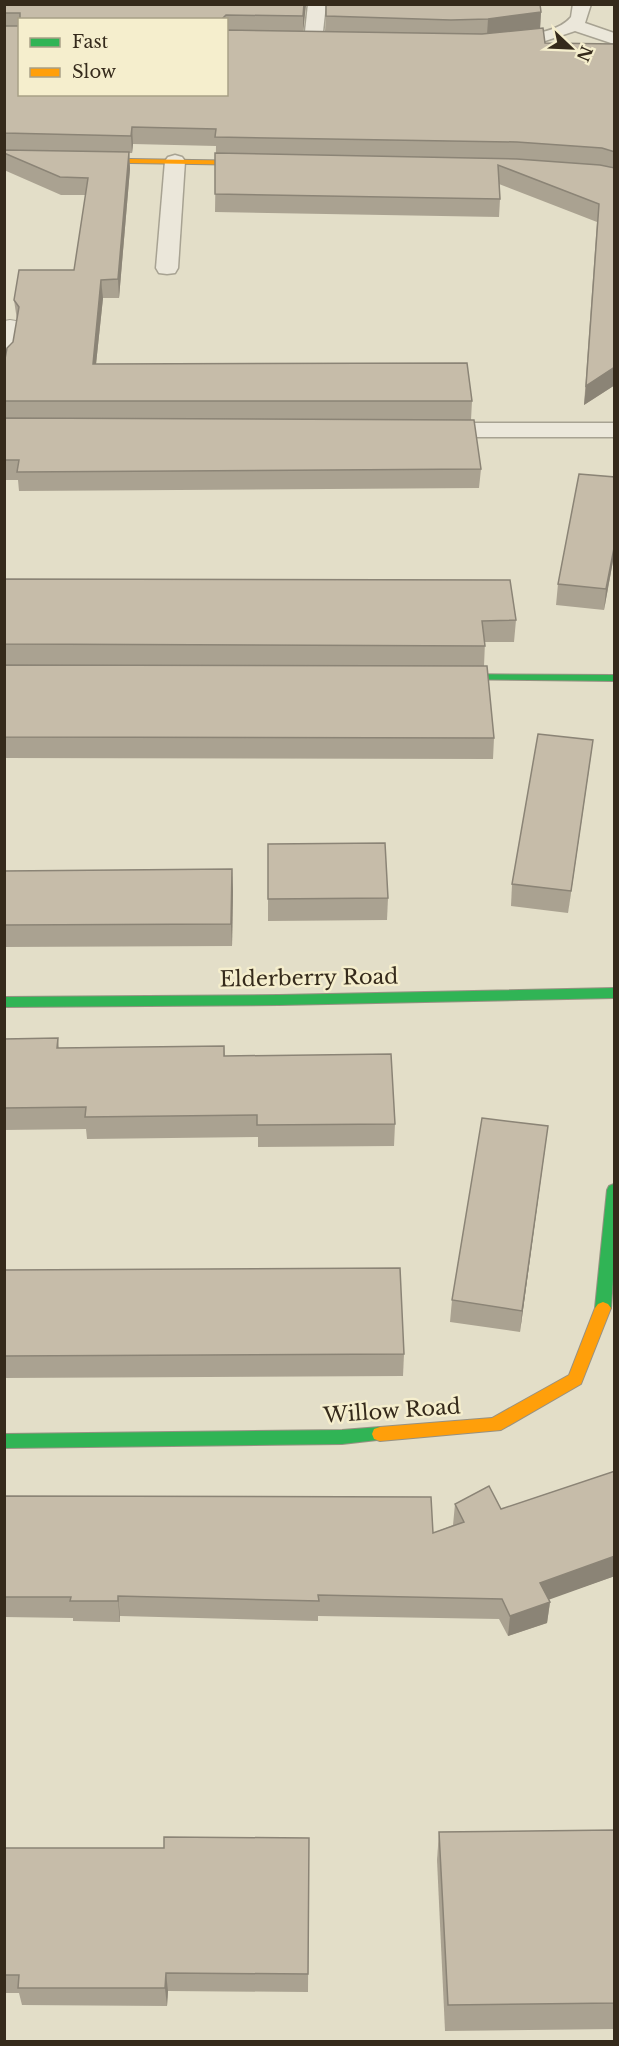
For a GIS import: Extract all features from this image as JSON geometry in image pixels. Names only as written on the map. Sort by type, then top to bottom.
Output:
[{"type":"street","points":[[291,40],[319,41],[316,4]]},
{"type":"street","points":[[481,43],[540,38],[574,25],[580,18],[582,4]]},
{"type":"street","points":[[574,25],[615,39]]},
{"type":"street","points":[[4,159],[269,163]]},
{"type":"street","points":[[167,268],[175,161]]},
{"type":"street","points":[[411,429],[615,430]]},
{"type":"street","points":[[435,677],[615,678]]},
{"type":"street","name":"Elderberry Road","points":[[4,1002],[279,1000],[615,993]]},
{"type":"street","name":"Willow Road","points":[[4,1441],[342,1437],[495,1425],[575,1379],[603,1309],[615,1190]]},
{"type":"lane","points":[[4,360],[10,325]]},
{"type":"building","points":[[4,4],[304,4],[303,16],[20,18],[20,13],[4,13]]},
{"type":"building","points":[[326,4],[540,4],[541,12],[488,19],[451,20],[326,16]]},
{"type":"building","points":[[4,26],[18,26],[18,96],[228,96],[228,30],[482,34],[543,28],[545,43],[615,44],[615,152],[602,148],[517,142],[215,137],[216,129],[132,127],[131,136],[4,133]]},
{"type":"building","points":[[4,150],[129,152],[118,279],[101,280],[93,364],[467,363],[472,401],[4,401],[4,364],[7,348],[13,342],[19,307],[14,300],[19,270],[74,270],[88,178],[60,177],[4,153]]},
{"type":"building","points":[[215,153],[517,159],[615,168],[615,367],[586,386],[599,204],[498,165],[500,199],[215,194]]},
{"type":"building","points":[[4,418],[474,420],[481,469],[17,472],[19,460],[4,460]]},
{"type":"building","points":[[579,474],[615,477],[615,543],[606,589],[558,584]]},
{"type":"building","points":[[4,579],[510,580],[516,620],[482,621],[485,646],[4,644]]},
{"type":"building","points":[[4,665],[487,666],[494,738],[4,737]]},
{"type":"building","points":[[538,734],[593,740],[571,891],[512,884]]},
{"type":"building","points":[[385,843],[388,898],[268,899],[268,844]]},
{"type":"building","points":[[232,869],[231,924],[4,925],[4,871]]},
{"type":"building","points":[[58,1038],[57,1048],[224,1046],[224,1056],[391,1054],[395,1124],[257,1125],[257,1115],[85,1117],[86,1107],[4,1108],[4,1039]]},
{"type":"building","points":[[482,1118],[548,1126],[522,1311],[452,1300]]},
{"type":"building","points":[[400,1268],[404,1354],[4,1356],[4,1270]]},
{"type":"building","points":[[615,1471],[615,1556],[540,1583],[550,1602],[510,1616],[502,1599],[318,1595],[319,1601],[118,1596],[118,1601],[70,1601],[71,1597],[4,1597],[4,1496],[431,1497],[433,1533],[464,1522],[455,1504],[489,1486],[501,1509]]},
{"type":"building","points":[[615,1830],[615,2003],[448,2005],[439,1832]]},
{"type":"building","points":[[164,1837],[309,1838],[308,1974],[166,1973],[165,1988],[18,1988],[19,1975],[4,1975],[4,1848],[164,1848]]},
{"type":"traffic: fast","points":[[444,677],[614,678]]},
{"type":"traffic: fast","points":[[4,1002],[279,1000],[614,993]]},
{"type":"traffic: fast","points":[[603,1308],[614,1190]]},
{"type":"traffic: fast","points":[[4,1441],[342,1437],[380,1434]]},
{"type":"traffic: slow","points":[[4,159],[261,163]]},
{"type":"traffic: slow","points":[[380,1434],[495,1425],[575,1379],[603,1308]]}]
